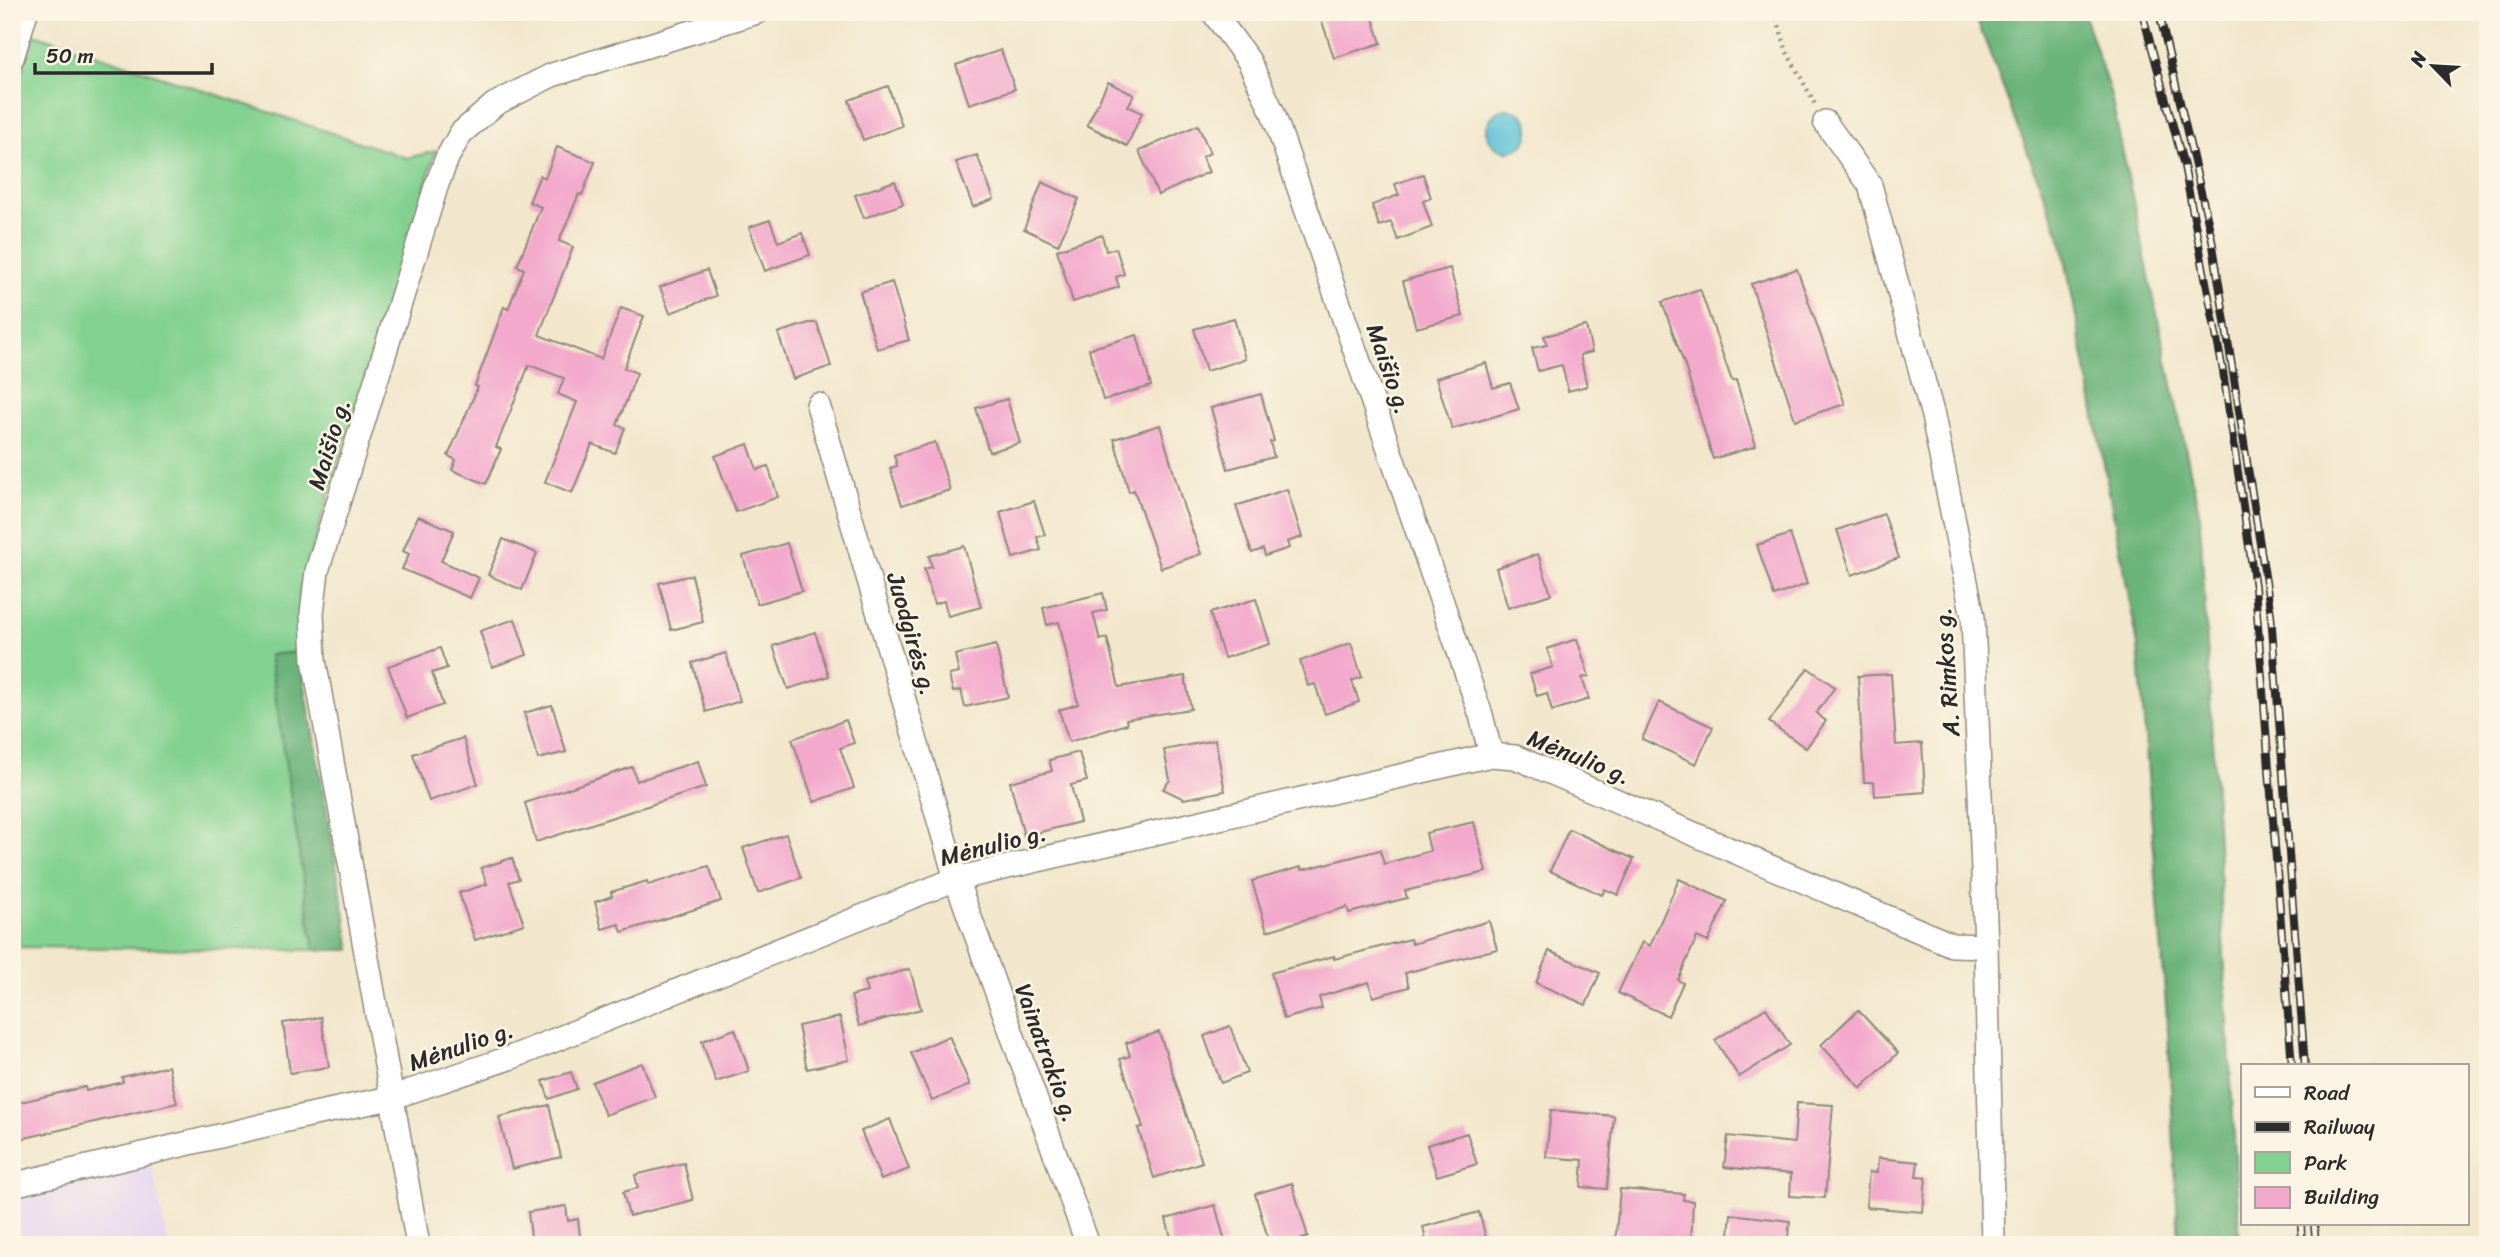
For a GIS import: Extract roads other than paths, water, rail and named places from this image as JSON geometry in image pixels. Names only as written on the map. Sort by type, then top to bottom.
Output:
[{"type":"street","points":[[12,58],[26,12]]},
{"type":"street","name":"Maišio g.","points":[[418,1245],[314,660],[312,613],[317,571],[436,187],[447,158],[461,134],[495,104],[552,75],[757,12]]},
{"type":"street","name":"Maišio g.","points":[[1213,12],[1250,61],[1273,113],[1481,715],[1491,755]]},
{"type":"street","name":"A. Rimkos g.","points":[[1825,122],[1870,185],[1933,416],[1973,617],[1986,946],[1993,1245]]},
{"type":"street","name":"Juodgirės g.","points":[[818,405],[956,879]]},
{"type":"street","name":"Mėnulio g.","points":[[12,1185],[390,1098],[515,1056],[956,879],[1491,755],[1515,757],[1952,945],[1986,946]]},
{"type":"street","name":"Vainatrakio g.","points":[[956,879],[1088,1245]]},
{"type":"water","points":[[1508,109],[1523,115],[1529,130],[1523,145],[1508,151],[1493,145],[1487,130],[1493,115]]},
{"type":"railway","points":[[2142,12],[2184,166],[2223,371],[2255,587],[2292,1064]]},
{"type":"railway","points":[[2159,12],[2212,239],[2271,614],[2305,1064]]},
{"type":"railway","points":[[2301,1226],[2302,1245]]},
{"type":"railway","points":[[2314,1226],[2316,1245]]}]
